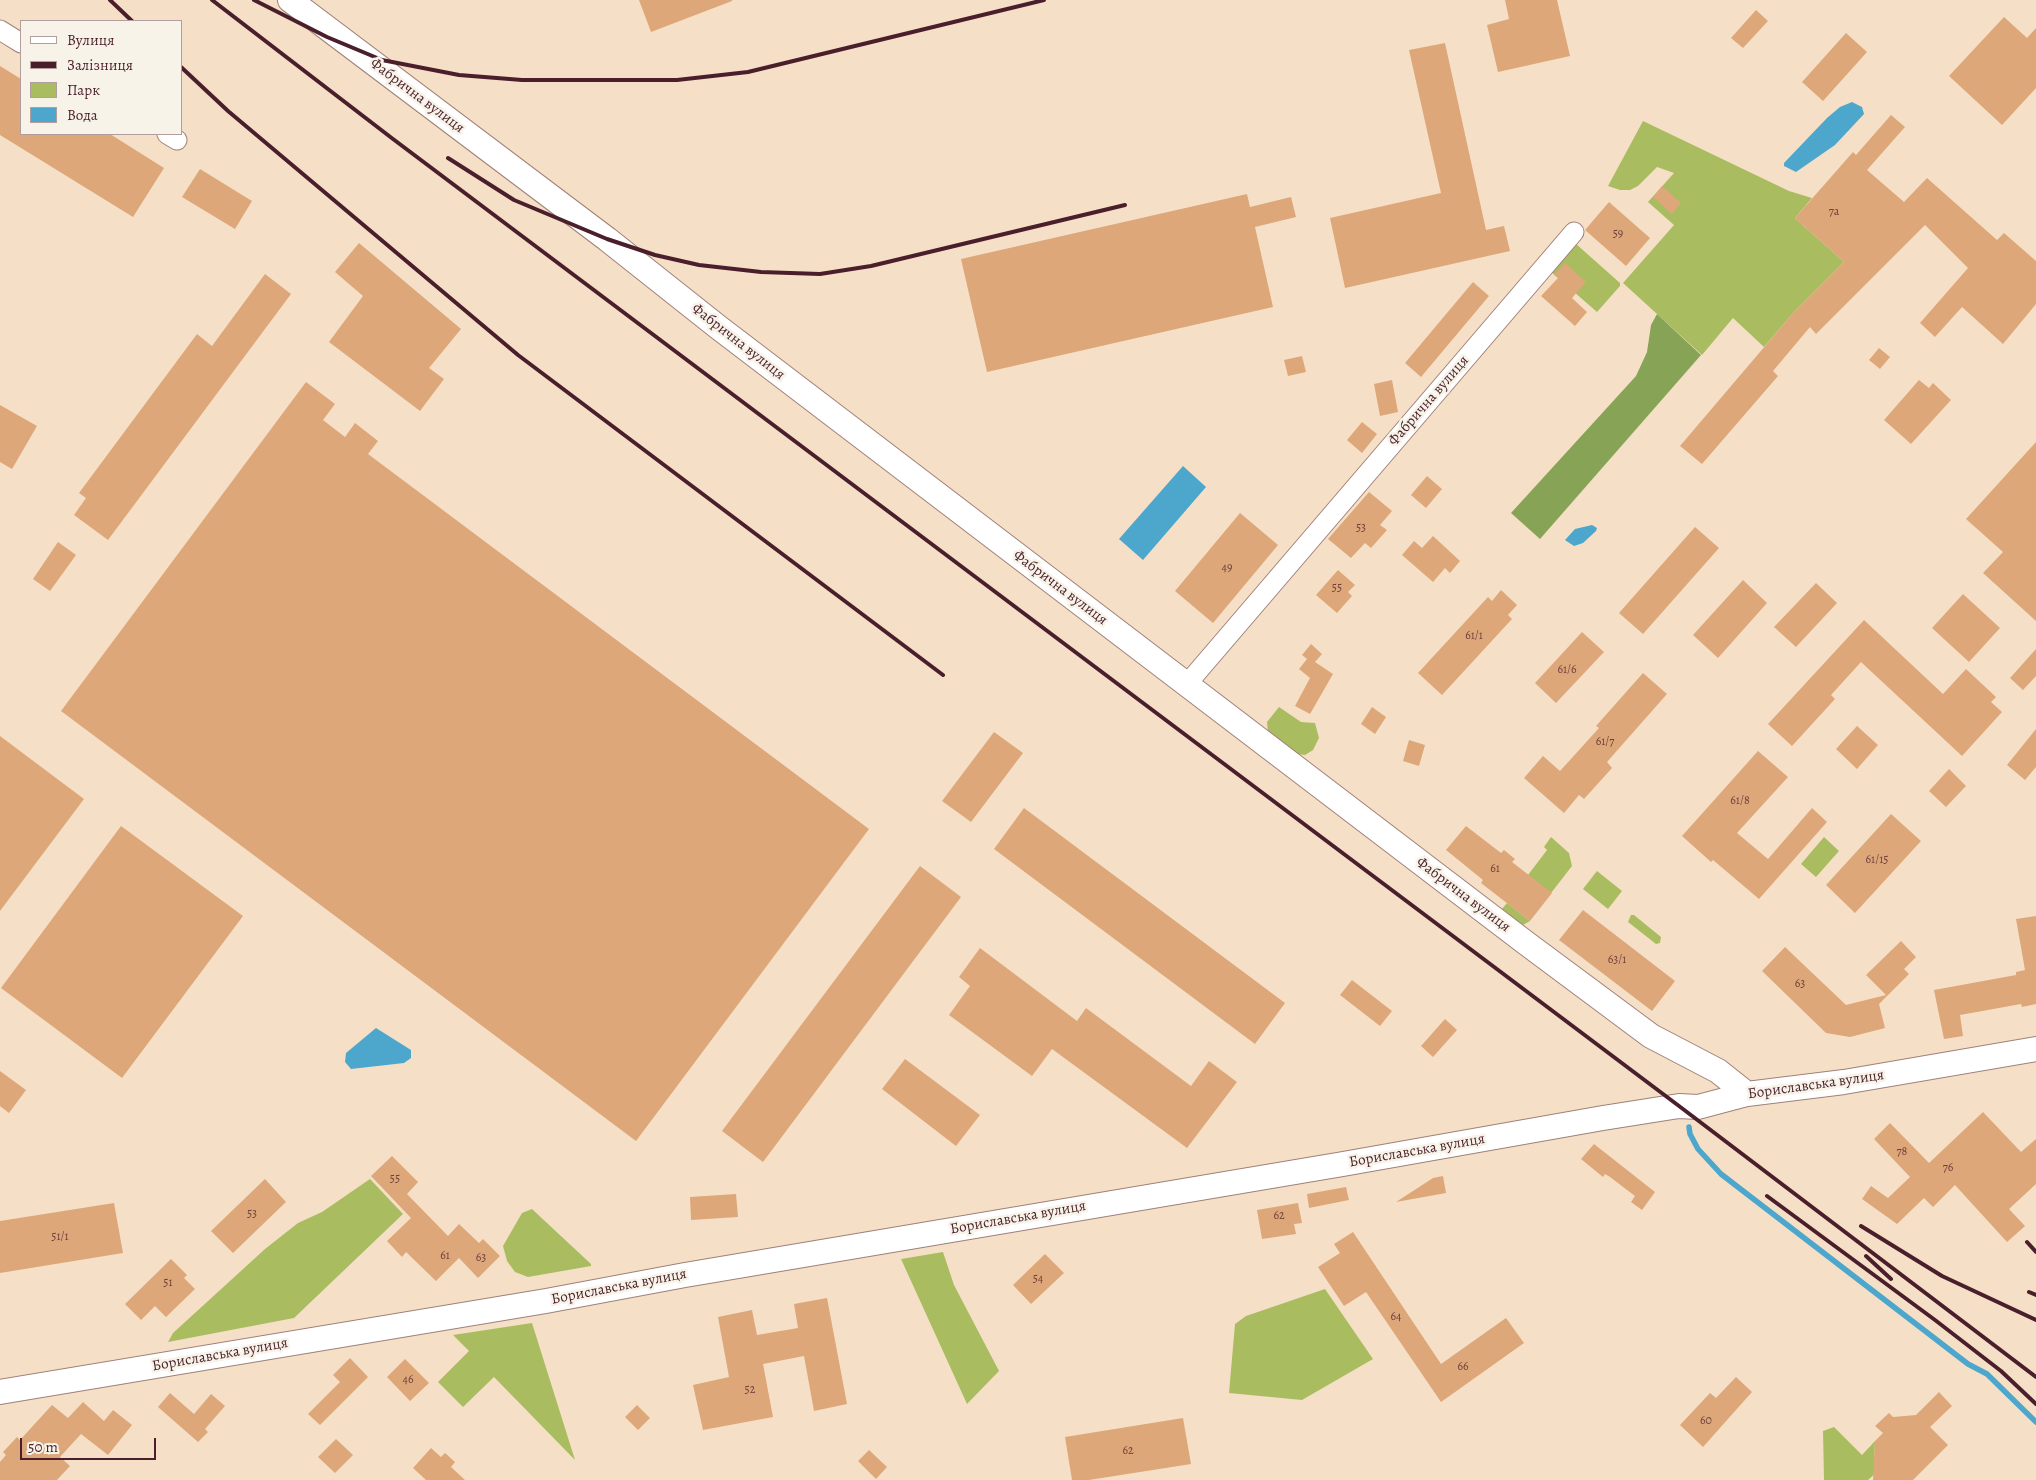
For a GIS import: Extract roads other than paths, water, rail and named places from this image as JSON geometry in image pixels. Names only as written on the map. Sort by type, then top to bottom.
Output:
[{"type":"street","name":"Фабрична вулиця","points":[[290,0],[607,239],[718,327],[1526,943],[1651,1036],[1718,1071],[1747,1094]]},
{"type":"street","points":[[0,30],[20,42]]},
{"type":"street","name":"Фабрична вулиця","points":[[1187,684],[1574,232]]},
{"type":"street","name":"Бориславська вулиця","points":[[0,1392],[546,1301],[685,1275],[1343,1164],[1603,1118],[1679,1106],[1698,1107],[1747,1094],[1844,1082],[2036,1049]]},
{"type":"water","points":[[1852,102],[1862,107],[1864,114],[1835,145],[1796,172],[1784,166],[1784,163],[1827,118],[1840,107]]},
{"type":"water","points":[[1183,466],[1206,487],[1143,560],[1119,539]]},
{"type":"water","points":[[1592,525],[1597,528],[1596,531],[1583,543],[1574,546],[1565,540],[1575,529]]},
{"type":"water","points":[[376,1028],[411,1050],[411,1058],[404,1063],[351,1069],[345,1062],[346,1053]]},
{"type":"waterway","points":[[1689,1127],[1690,1134],[1698,1149],[1721,1174],[1968,1364],[1987,1374],[2036,1422]]},
{"type":"railway","points":[[110,0],[131,20]]},
{"type":"railway","points":[[212,0],[393,139],[1679,1106],[2036,1377]]},
{"type":"railway","points":[[254,0],[327,37],[382,60],[459,75],[522,80],[677,80],[748,72],[1044,0]]},
{"type":"railway","points":[[182,68],[228,111],[518,355],[943,675]]},
{"type":"railway","points":[[448,158],[514,200],[607,239],[655,255],[699,265],[761,272],[820,274],[871,266],[1125,205]]},
{"type":"railway","points":[[1767,1196],[2001,1371],[2036,1404]]},
{"type":"railway","points":[[1861,1226],[1942,1276],[2036,1320]]},
{"type":"railway","points":[[2027,1242],[2036,1252]]},
{"type":"railway","points":[[1866,1256],[1891,1279]]},
{"type":"railway","points":[[2029,1292],[2036,1295]]}]
